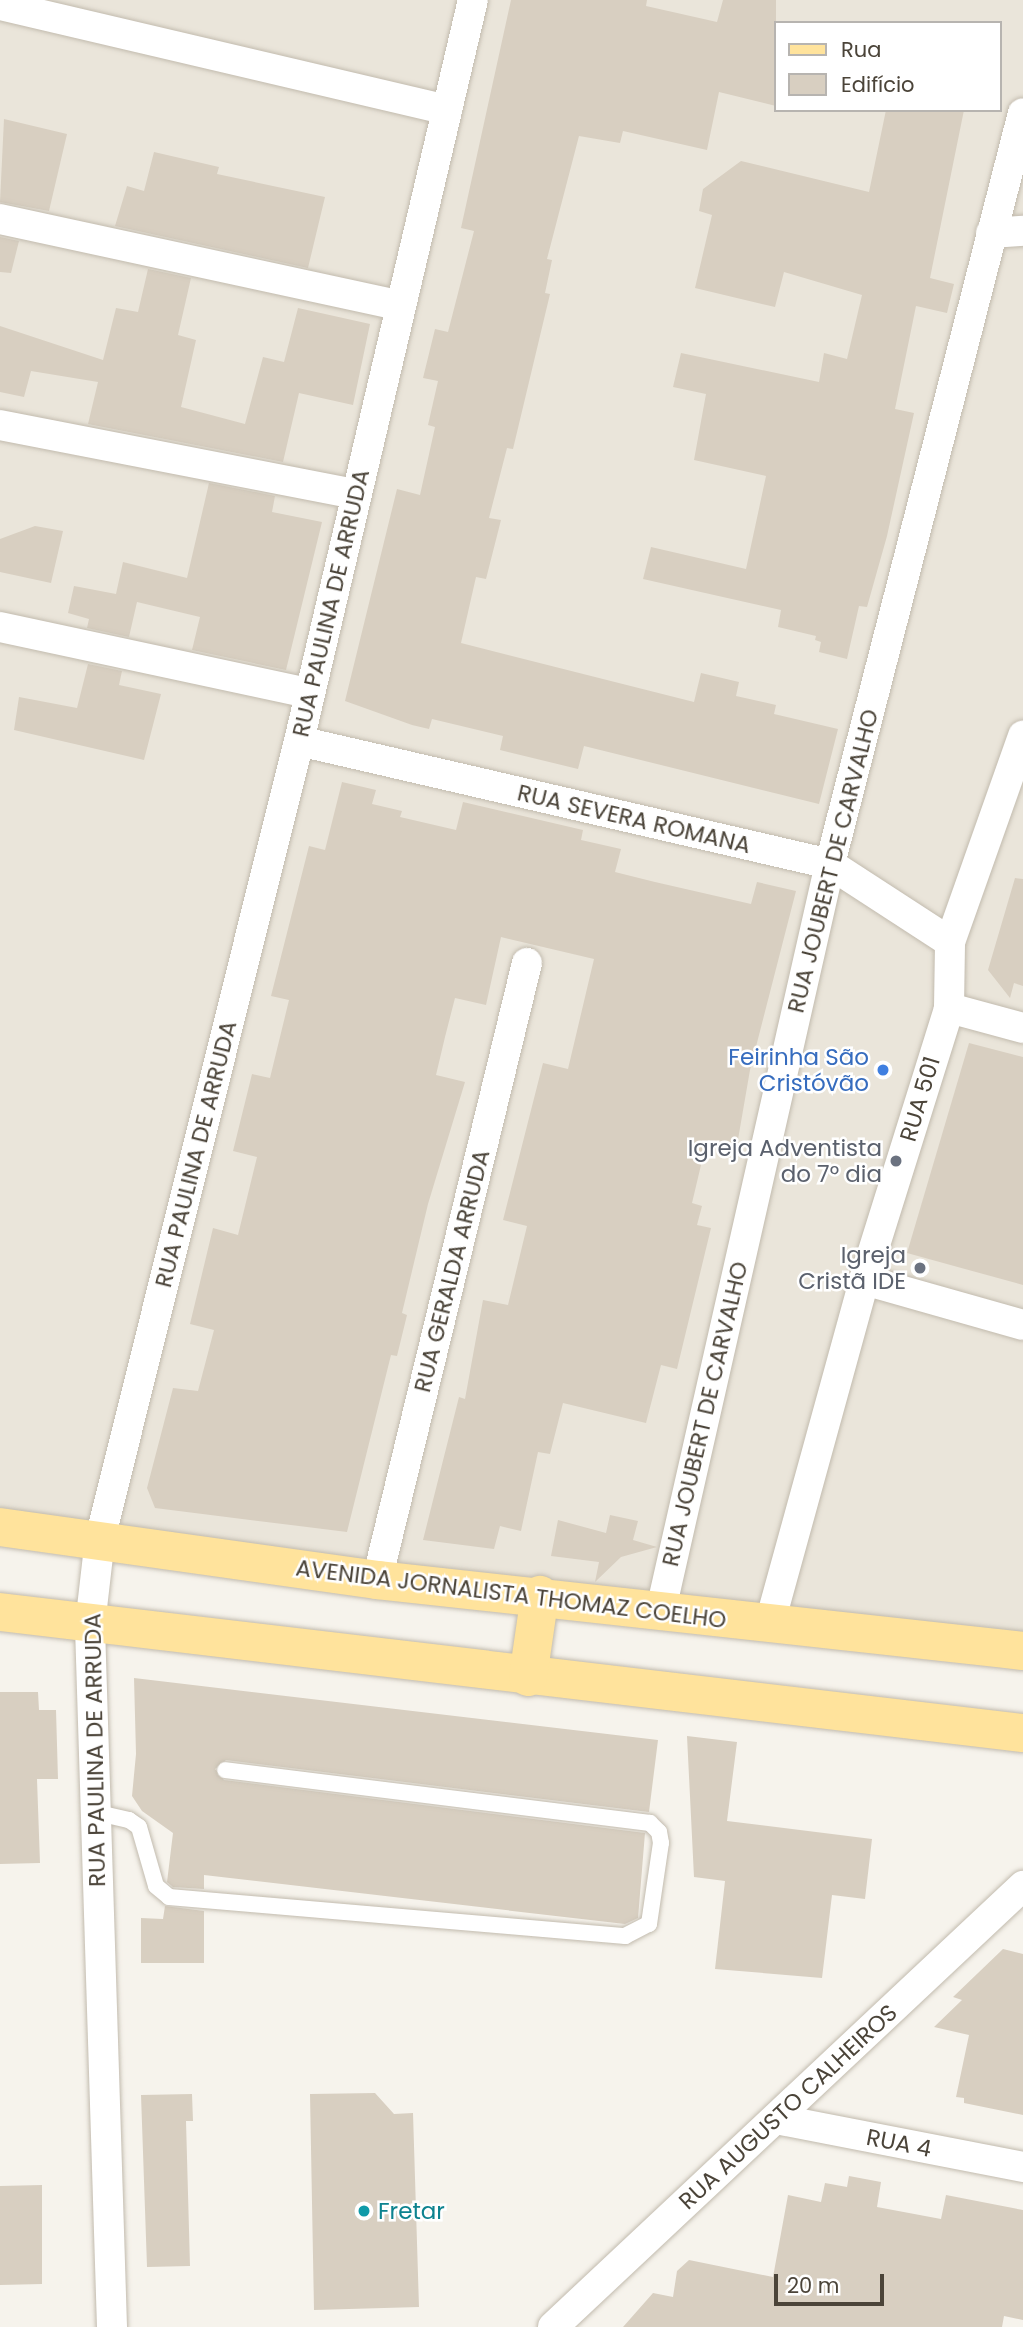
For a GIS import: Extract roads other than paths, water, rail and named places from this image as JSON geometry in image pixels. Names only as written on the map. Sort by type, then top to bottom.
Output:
[{"type":"main road","name":"AVENIDA JORNALISTA THOMAZ COELHO","points":[[0,1527],[377,1580],[540,1595],[660,1614],[769,1626],[1023,1651]]},
{"type":"main road","points":[[528,1677],[540,1595]]},
{"type":"main road","points":[[0,1612],[90,1625],[1023,1734]]},
{"type":"street","name":"RUA PAULINA DE ARRUDA","points":[[112,2327],[90,1625],[100,1539],[299,741],[473,0]]},
{"type":"street","points":[[0,5],[447,110]]},
{"type":"street","name":"RUA JOUBERT DE CARVALHO","points":[[660,1614],[830,864],[1023,113]]},
{"type":"street","points":[[0,219],[401,306]]},
{"type":"street","points":[[991,233],[1023,231]]},
{"type":"street","points":[[0,425],[356,494]]},
{"type":"street","points":[[0,627],[309,693]]},
{"type":"street","name":"RUA 501","points":[[769,1626],[864,1280],[949,1008],[950,942],[1023,736]]},
{"type":"street","name":"RUA SEVERA ROMANA","points":[[299,741],[830,864],[950,942]]},
{"type":"street","name":"RUA GERALDA ARRUDA","points":[[377,1580],[527,963]]},
{"type":"street","points":[[949,1008],[1023,1028]]},
{"type":"street","points":[[864,1280],[1023,1325]]},
{"type":"street","name":"RUA AUGUSTO CALHEIROS","points":[[553,2327],[1023,1886]]},
{"type":"street","name":"RUA 4","points":[[776,2119],[1023,2167]]},
{"type":"lane","points":[[94,1812],[129,1820],[139,1827],[156,1886],[169,1897],[625,1936],[649,1924],[662,1843],[650,1823],[225,1770]]},
{"type":"place","name":"Feirinha São Cristóvão","points":[[883,1070]]},
{"type":"place","name":"Igreja Adventista do 7° dia","points":[[896,1161]]},
{"type":"place","name":"Igreja Cristã IDE","points":[[920,1268]]},
{"type":"place","name":"Fretar","points":[[364,2211]]}]
